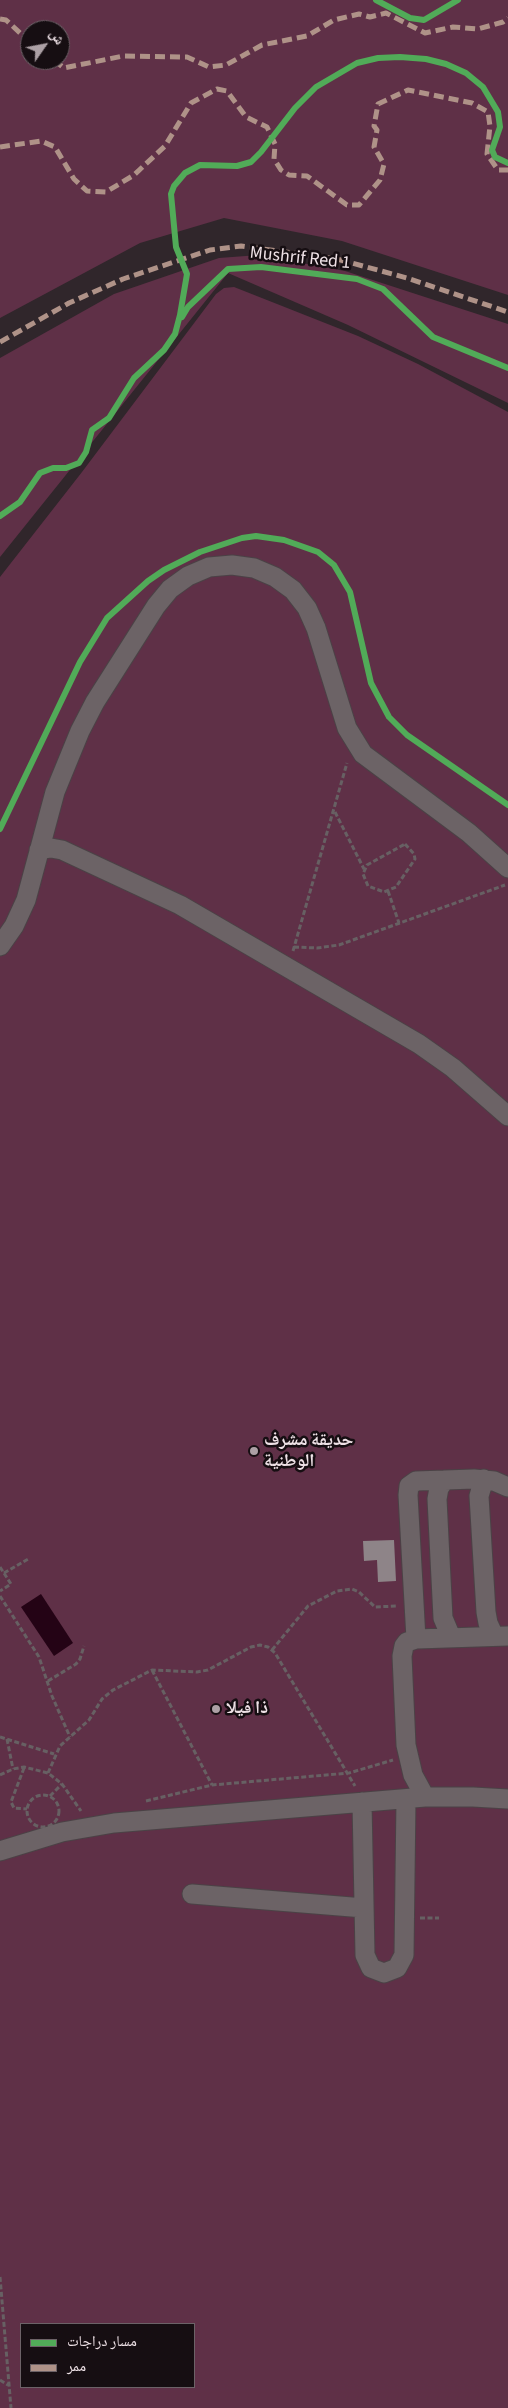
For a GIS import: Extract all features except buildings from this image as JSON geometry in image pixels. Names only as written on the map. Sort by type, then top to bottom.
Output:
[{"type":"street","points":[[0,946],[21,913],[55,792],[87,716],[112,673],[156,606],[170,589],[188,576],[209,567],[232,565],[254,568],[275,577],[293,590],[307,608],[316,628],[342,716],[353,740],[376,765],[456,823],[508,868]]},
{"type":"street","points":[[39,850],[57,848],[156,892],[419,1044],[453,1068],[508,1116]]},
{"type":"street","points":[[484,1479],[480,1496],[487,1618],[501,1636]]},
{"type":"street","points":[[416,1639],[408,1490],[412,1483],[416,1481],[484,1479],[508,1487]]},
{"type":"street","points":[[446,1480],[439,1488],[437,1499],[443,1618],[451,1637]]},
{"type":"street","points":[[425,1797],[413,1775],[407,1756],[402,1650],[407,1642],[416,1639],[501,1636]]},
{"type":"street","points":[[0,1851],[86,1816],[406,1800],[425,1797],[508,1799]]},
{"type":"street","points":[[362,1802],[367,1962],[377,1972],[391,1972],[402,1962],[404,1955],[406,1800]]},
{"type":"street","points":[[192,1894],[364,1908]]},
{"type":"path","points":[[288,968],[353,740]]},
{"type":"path","points":[[334,811],[364,869],[364,878],[368,886],[388,891],[396,887],[415,859],[408,846],[401,845],[371,861],[364,869]]},
{"type":"path","points":[[294,947],[328,947],[508,884]]},
{"type":"path","points":[[388,891],[399,923]]},
{"type":"path","points":[[4,1573],[30,1558]]},
{"type":"path","points":[[0,1567],[11,1584],[0,1591]]},
{"type":"path","points":[[272,1650],[308,1606],[337,1591],[345,1589],[359,1592],[375,1606],[414,1606]]},
{"type":"path","points":[[0,1596],[39,1657],[70,1736]]},
{"type":"path","points":[[48,1773],[54,1754],[70,1736],[90,1720],[107,1694],[152,1670],[196,1672],[208,1670],[255,1645],[264,1645],[272,1650],[349,1774],[362,1802]]},
{"type":"path","points":[[48,1680],[76,1664],[80,1659],[84,1646]]},
{"type":"path","points":[[152,1670],[212,1785]]},
{"type":"path","points":[[0,1737],[54,1754]]},
{"type":"path","points":[[7,1739],[12,1769]]},
{"type":"path","points":[[140,1803],[212,1785],[349,1774],[407,1756]]},
{"type":"path","points":[[24,1767],[11,1802],[16,1809],[28,1809]]},
{"type":"path","points":[[0,1775],[12,1769],[24,1767],[48,1773],[62,1784],[86,1816]]},
{"type":"path","points":[[50,1796],[62,1784]]},
{"type":"path","points":[[38,1795],[50,1796],[58,1805],[59,1811],[58,1817],[49,1826],[37,1825],[32,1821],[28,1809],[33,1798],[38,1795]]},
{"type":"path","points":[[0,2277],[11,2408]]},
{"type":"path","points":[[0,2380],[8,2385]]},
{"type":"shaded area","points":[[0,0],[508,0],[508,295],[342,241],[224,218],[140,243],[0,318]]},
{"type":"shaded area","points":[[259,255],[345,271],[508,324],[508,403],[348,325],[228,273],[0,557],[0,358],[114,294],[219,258]]},
{"type":"shaded area","name":"حديقة مشرف الوطنية","points":[[234,287],[358,336],[418,364],[508,412],[508,2408],[0,2408],[0,577],[216,294],[224,288]]},
{"type":"shaded area","points":[[41,1594],[73,1643],[54,1656],[21,1607]]},
{"type":"marked path","points":[[70,67],[123,56],[187,57],[209,67],[226,65],[262,45],[307,36],[334,20],[359,14],[370,17],[386,13],[425,33],[453,27],[478,29],[503,22],[508,18]]},
{"type":"marked path","points":[[0,19],[6,20],[20,33]]},
{"type":"marked path","points":[[0,147],[41,141],[55,147],[74,179],[87,191],[106,192],[134,175],[165,146],[191,103],[217,89],[227,91],[246,117],[267,127],[275,144],[274,159],[281,170],[289,175],[307,176],[347,205],[359,205],[380,180],[384,164],[374,147],[377,130],[374,126],[378,104],[408,90],[472,103],[488,112],[490,126],[487,154],[498,170],[508,170]]},
{"type":"marked path","points":[[0,342],[69,303],[123,279],[210,250],[241,246],[337,259],[407,278],[508,312]]},
{"type":"cycle path","points":[[376,0],[410,18],[424,20],[458,0]]},
{"type":"cycle path","points":[[0,516],[20,502],[40,473],[53,468],[66,468],[79,463],[86,452],[92,430],[109,418],[134,378],[164,350],[175,334],[187,274],[176,247],[171,194],[174,186],[185,173],[200,165],[237,166],[251,162],[295,108],[316,87],[357,63],[378,58],[400,57],[426,59],[446,64],[466,73],[483,87],[498,112],[500,127],[492,150],[495,157],[508,163]]},
{"type":"cycle path","name":"Mushrif Red 1","points":[[182,317],[188,307],[228,269],[261,267],[357,279],[383,289],[433,337],[508,368]]},
{"type":"cycle path","points":[[0,829],[80,662],[107,618],[148,581],[164,570],[200,552],[242,538],[256,536],[284,540],[318,552],[334,565],[350,592],[371,683],[389,717],[407,735],[508,805]]},
{"type":"place","name":"حديقة مشرف الوطنية","points":[[254,1451]]},
{"type":"place","name":"ذا فيلا","points":[[216,1709]]}]
